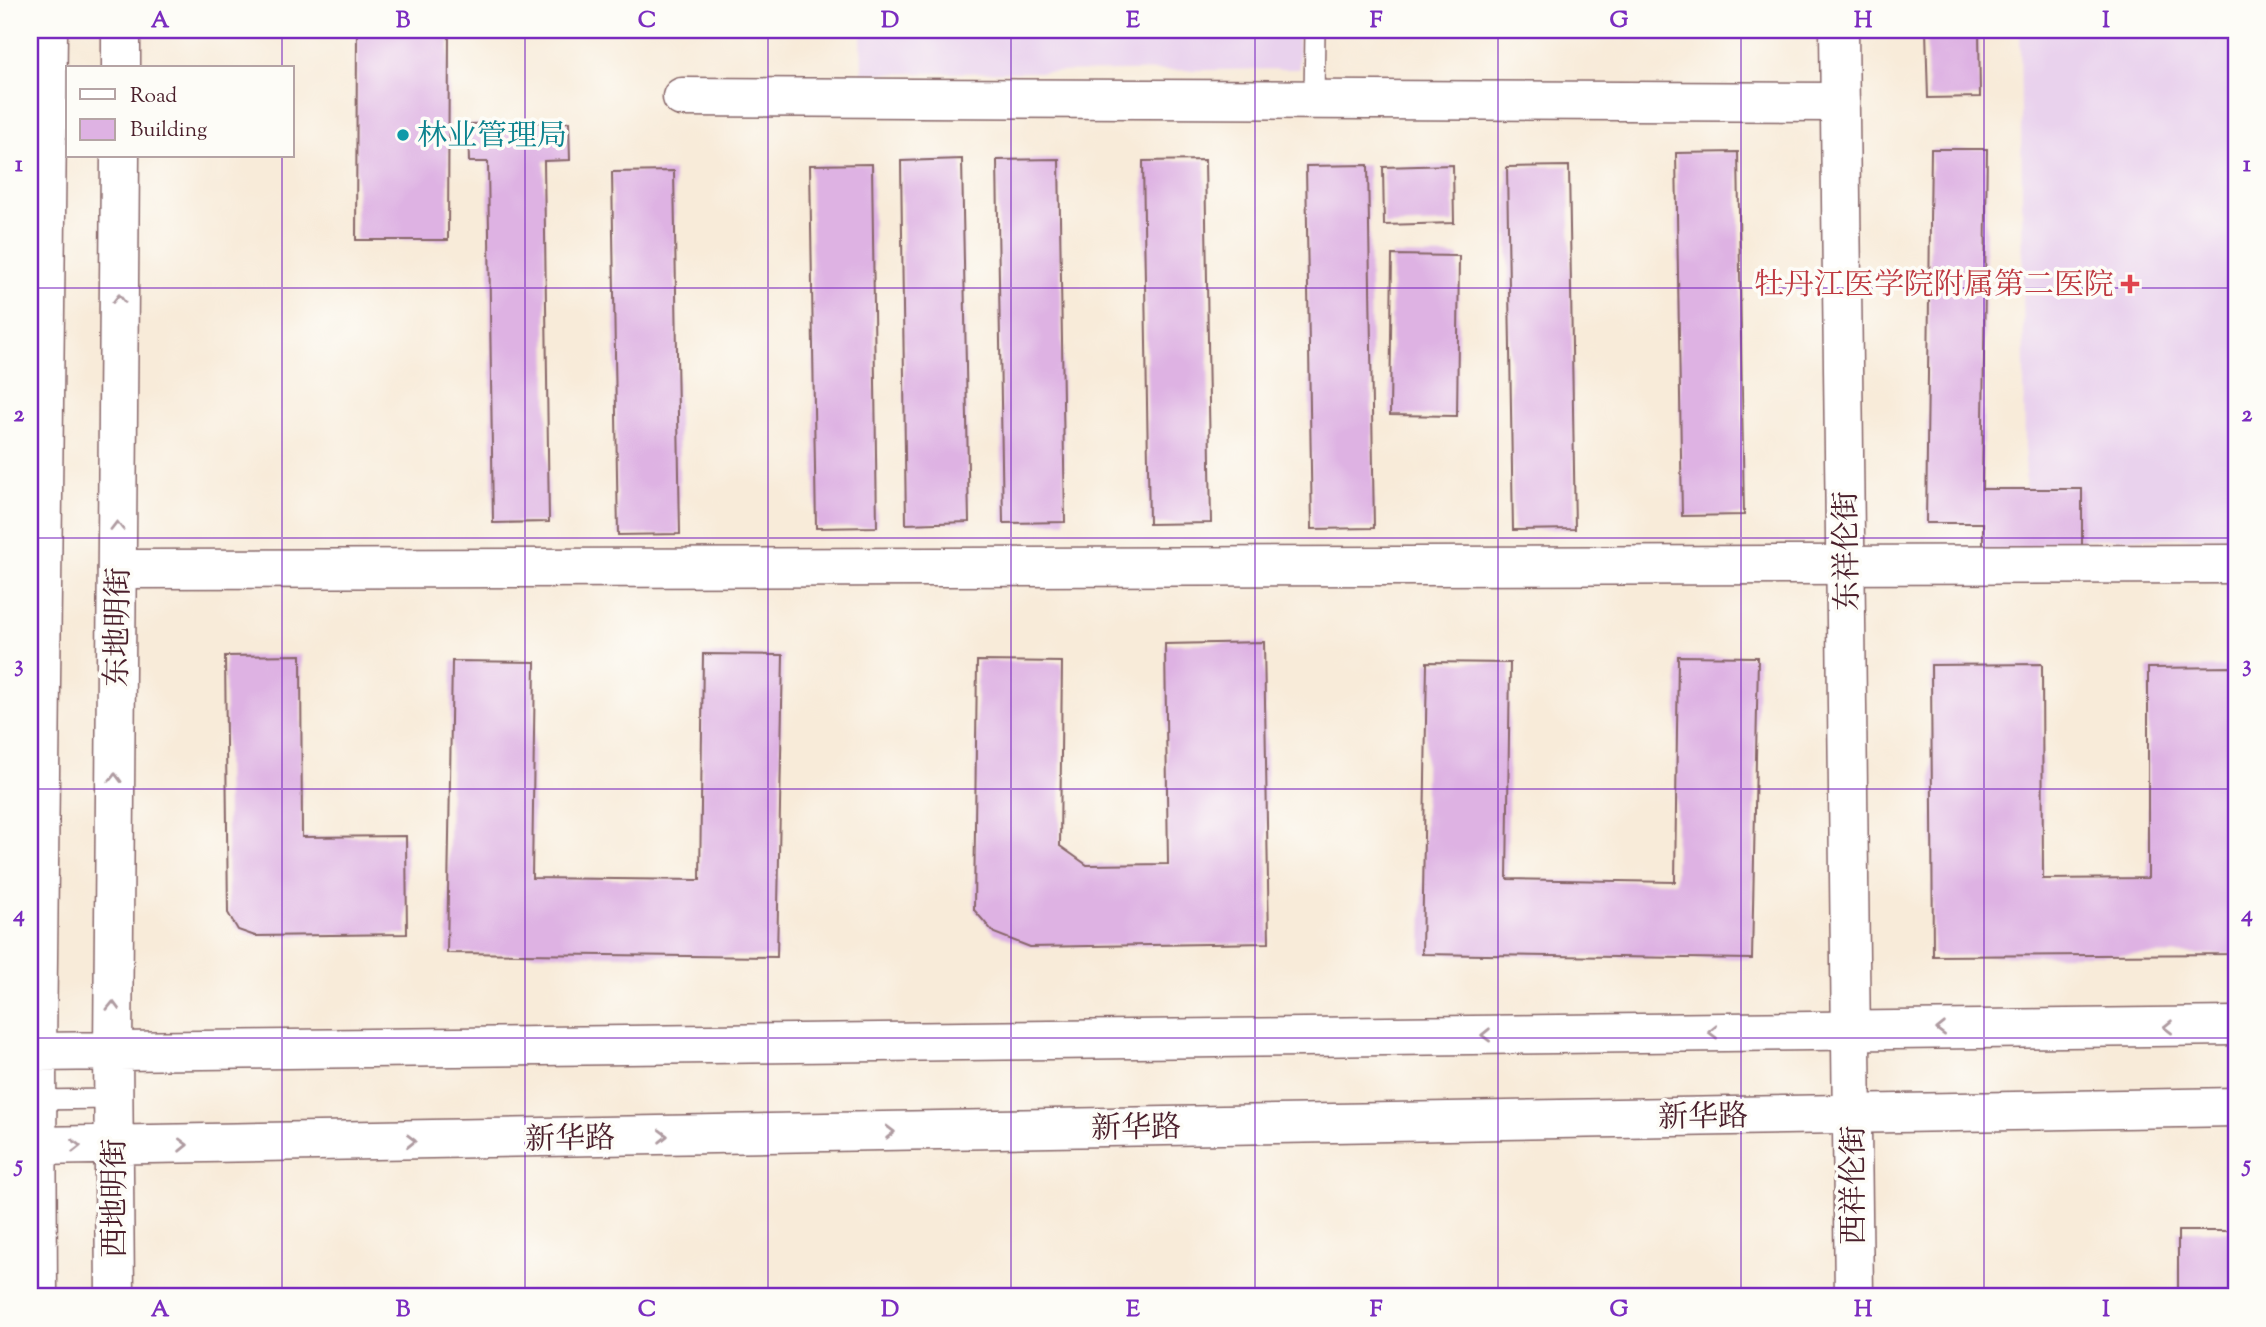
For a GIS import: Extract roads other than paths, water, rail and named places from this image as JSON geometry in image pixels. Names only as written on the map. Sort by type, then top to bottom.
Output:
[{"type":"main road","points":[[38,1297],[37,1146],[33,1100],[37,1052],[48,30]]},
{"type":"main road","points":[[121,30],[121,66]]},
{"type":"main road","name":"东祥伦街","points":[[1839,30],[1853,1072]]},
{"type":"main road","points":[[682,97],[1840,102]]},
{"type":"main road","name":"东地明街","points":[[114,1099],[120,158]]},
{"type":"main road","points":[[117,569],[2236,564]]},
{"type":"main road","points":[[37,1052],[2236,1026]]},
{"type":"main road","name":"西祥伦街","points":[[1853,1072],[1854,1297]]},
{"type":"main road","name":"西地明街","points":[[114,1099],[115,1297]]},
{"type":"main road","name":"新华路","points":[[37,1146],[2236,1107]]},
{"type":"lane","points":[[1314,100],[1315,30]]},
{"type":"lane","points":[[33,1100],[114,1099]]},
{"type":"place","name":"林业管理局","points":[[403,135]]},
{"type":"place","name":"牡丹江医学院附属第二医院","points":[[2130,284]]}]
